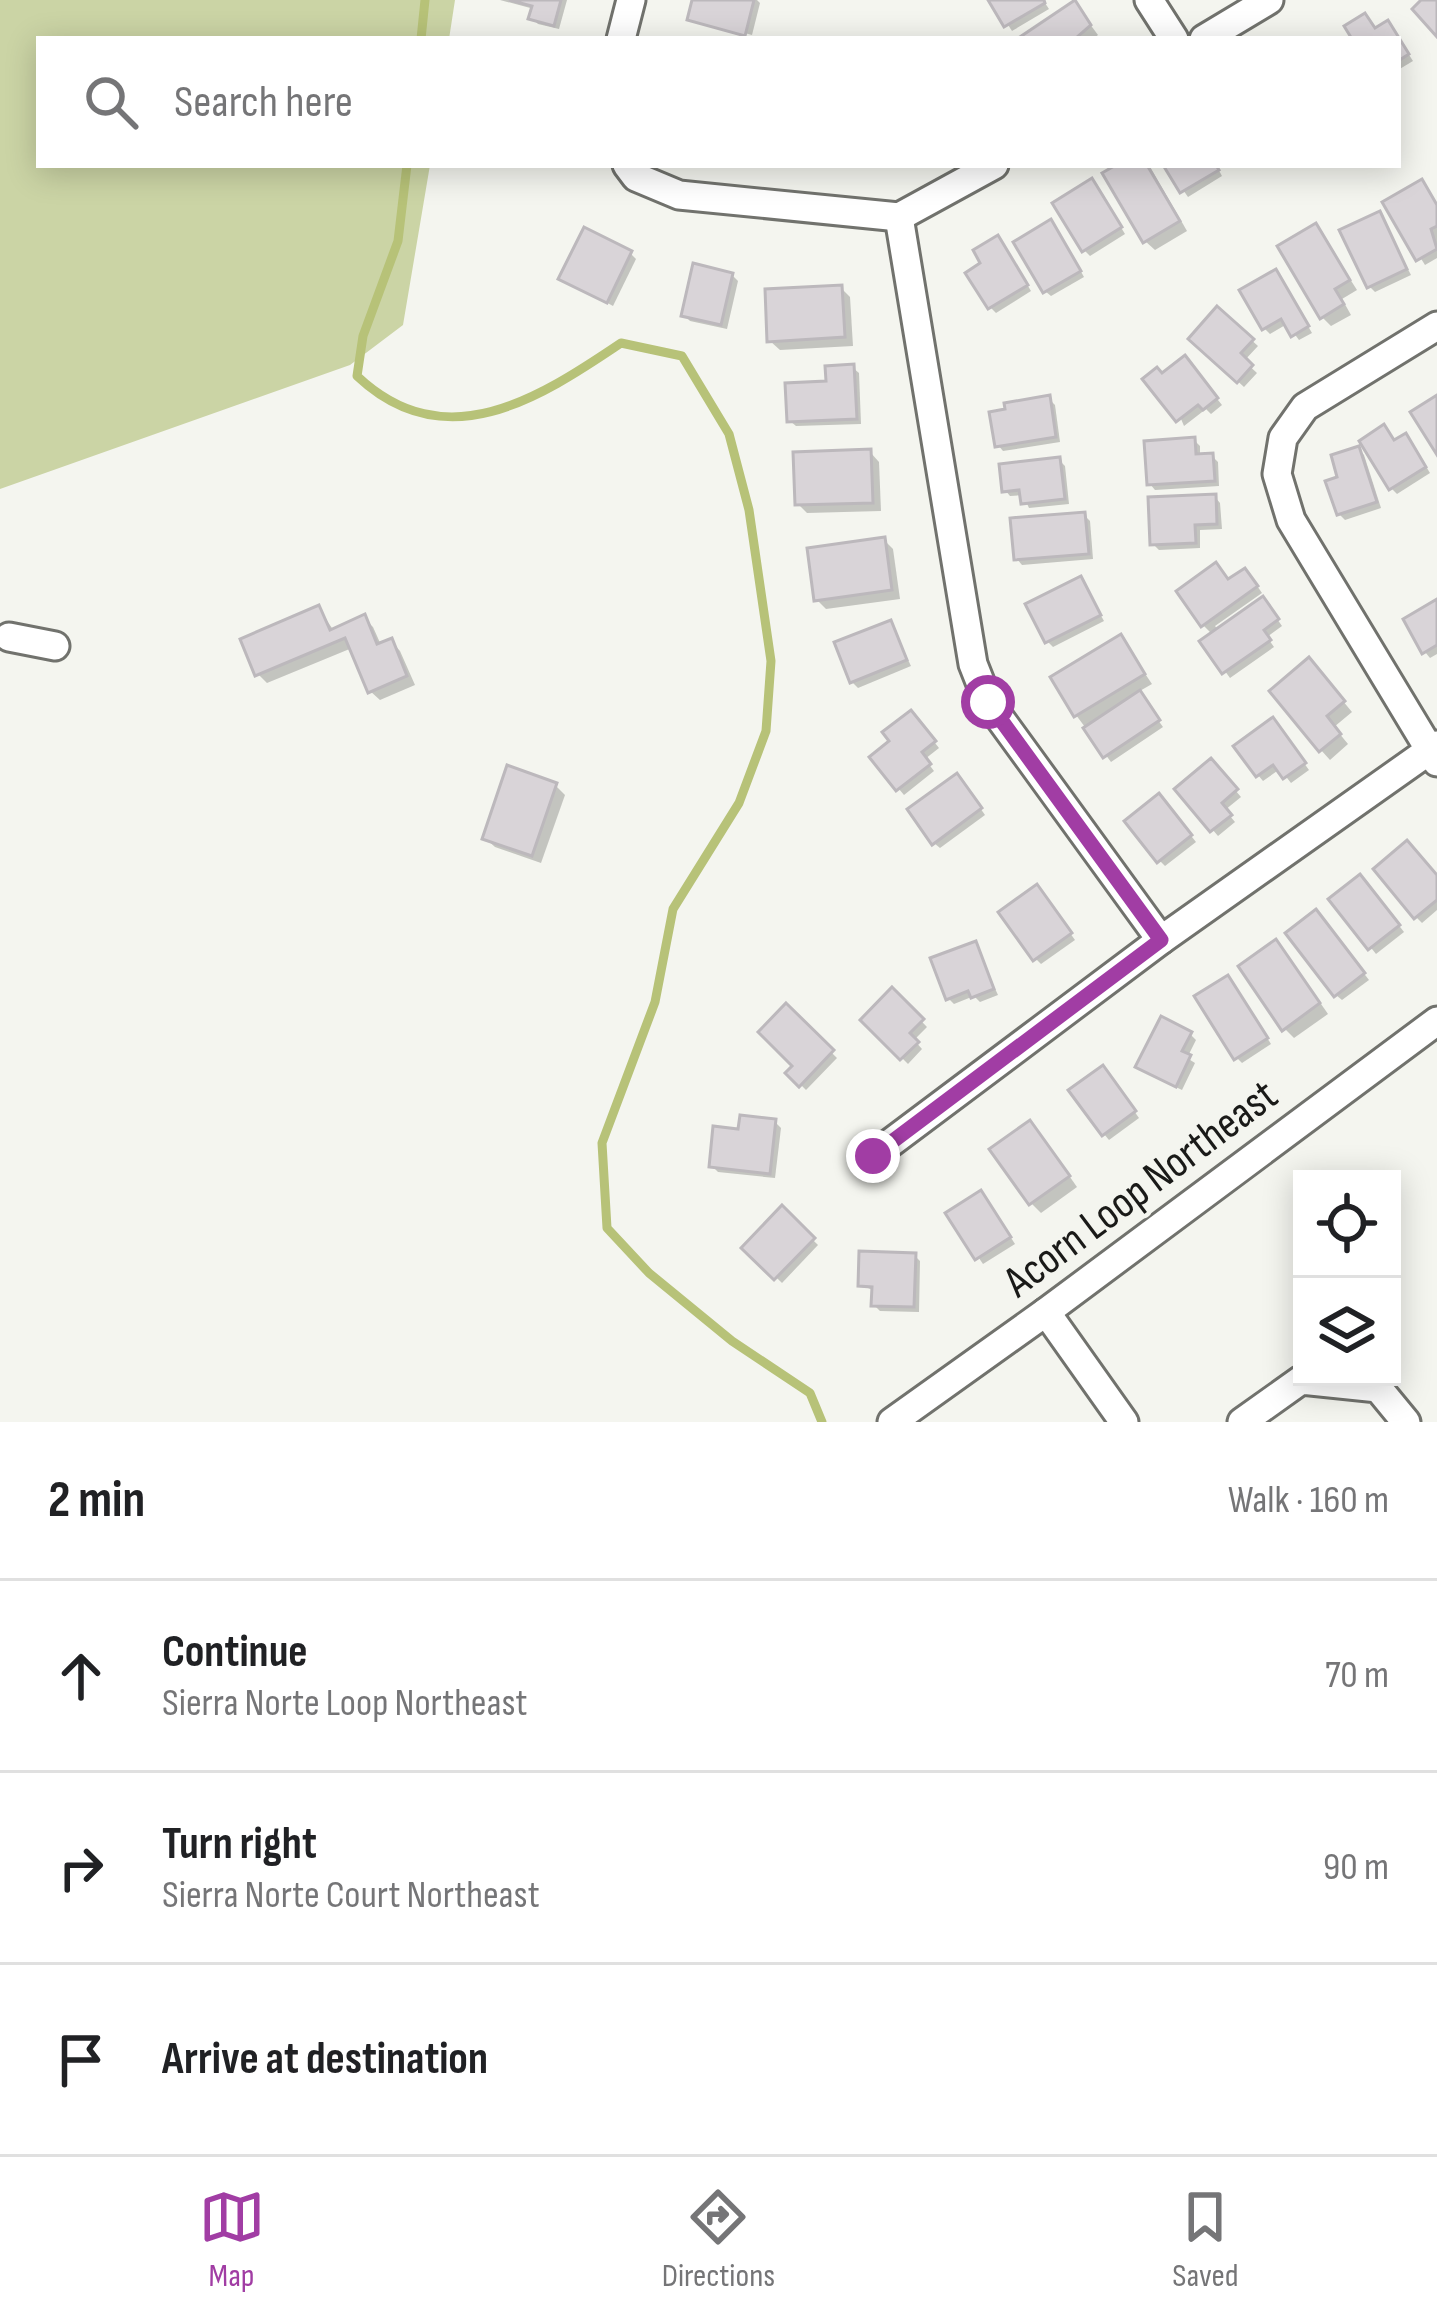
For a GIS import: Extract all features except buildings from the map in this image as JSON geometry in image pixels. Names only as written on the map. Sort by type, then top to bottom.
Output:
[{"type":"street","points":[[622,36],[631,0]]},
{"type":"street","points":[[1149,0],[1172,36]]},
{"type":"street","points":[[1209,36],[1269,0]]},
{"type":"street","points":[[629,168],[636,177],[679,195],[899,217],[989,168]]},
{"type":"street","points":[[899,217],[973,664],[988,702],[1161,940]]},
{"type":"street","points":[[873,1156],[1161,940],[1435,752],[1291,520],[1277,474],[1283,438],[1305,407],[1437,326]]},
{"type":"street","points":[[9,637],[55,646]]},
{"type":"street","name":"Acorn Loop Northeast","points":[[892,1422],[1437,1021]]},
{"type":"street","points":[[1046,1312],[1124,1422]]},
{"type":"street","points":[[1242,1422],[1301,1379],[1378,1388],[1406,1422]]},
{"type":"green space","points":[[0,0],[455,0],[449,36],[36,36],[36,168],[429,168],[403,325],[350,365],[0,489]]},
{"type":"waterway","points":[[421,36],[425,0]]},
{"type":"waterway","points":[[407,168],[398,241],[363,336],[357,376],[390,401],[424,414],[457,417],[524,400],[621,343],[682,356],[729,434],[749,510],[771,661],[766,731],[739,803],[673,909],[655,1002],[602,1143],[607,1228],[649,1273],[732,1341],[810,1393],[822,1422]]},
{"type":"route","points":[[873,1156],[1161,940],[988,702]]}]
